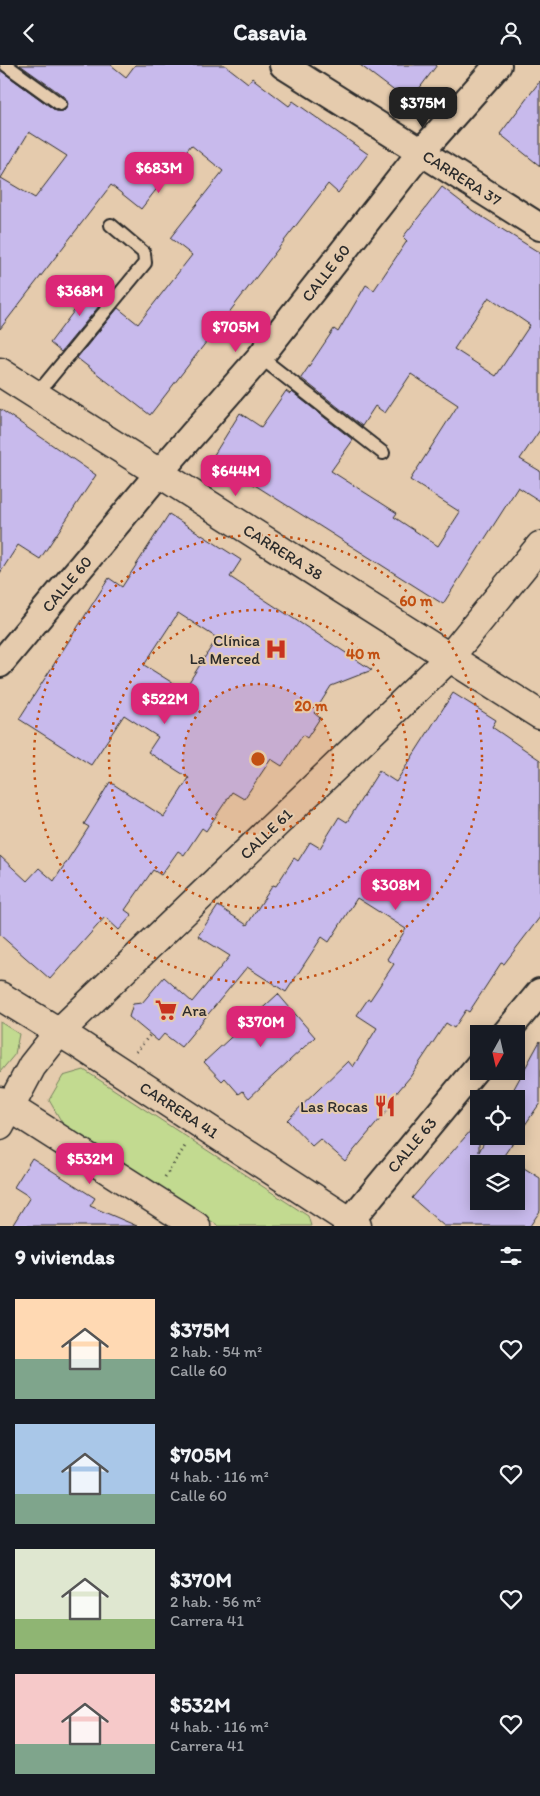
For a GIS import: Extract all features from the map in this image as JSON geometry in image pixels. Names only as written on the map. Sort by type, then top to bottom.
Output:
[{"type":"street","name":"CARRERA 37","points":[[283,65],[540,227]]},
{"type":"street","name":"CALLE 60","points":[[0,664],[159,473],[260,357],[421,152],[498,65]]},
{"type":"street","name":"CARRERA 38","points":[[0,372],[540,715]]},
{"type":"street","name":"CALLE 61","points":[[3,1111],[32,1066],[59,1032],[449,658],[540,546]]},
{"type":"street","points":[[512,1025],[540,991]]},
{"type":"street","name":"CARRERA 41","points":[[0,996],[200,1123],[350,1224]]},
{"type":"street","name":"CALLE 63","points":[[350,1224],[470,1076]]},
{"type":"street","points":[[3,1111],[196,1226]]},
{"type":"lane","points":[[6,65],[60,103]]},
{"type":"lane","points":[[36,395],[145,263],[144,253],[111,225]]},
{"type":"lane","points":[[260,357],[383,453]]},
{"type":"path","points":[[150,1199],[200,1123]]},
{"type":"green space","points":[[0,1022],[19,1034],[15,1054],[0,1072]]},
{"type":"green space","points":[[84,1070],[308,1216],[311,1226],[219,1226],[64,1126],[49,1100],[63,1076]]},
{"type":"building","points":[[20,65],[111,65],[126,77],[135,65],[225,65],[248,83],[252,78],[289,106],[293,101],[368,154],[338,193],[328,184],[150,415],[77,358],[118,308],[138,324],[192,255],[170,238],[223,171],[191,145],[141,209],[111,185],[0,329],[0,70],[56,111],[64,111],[68,104],[65,97]],"holes":[[[29,132],[67,156],[35,198],[1,178]]]},
{"type":"building","points":[[360,65],[437,65],[409,102]]},
{"type":"building","points":[[540,81],[540,166],[500,134]]},
{"type":"building","points":[[442,187],[473,211],[540,253],[540,430],[520,459],[540,471],[540,501],[518,487],[443,604],[212,458],[240,413],[261,427],[286,391],[290,394],[292,392],[353,440],[331,471],[397,513],[394,517],[438,546],[460,512],[410,480],[458,405],[411,374],[385,413],[375,406],[362,426],[301,378],[334,329],[338,332],[366,285],[374,290],[407,241],[403,237]],"holes":[[[489,297],[530,325],[496,376],[454,349]]]},
{"type":"building","points":[[95,283],[109,294],[61,352],[50,343]]},
{"type":"building","points":[[0,409],[96,475],[40,559],[18,545],[0,573]]},
{"type":"building","points":[[169,514],[241,560],[230,577],[372,670],[331,686],[314,713],[320,718],[307,738],[303,735],[282,766],[271,759],[244,799],[232,792],[206,831],[202,828],[184,855],[178,851],[161,875],[153,870],[125,910],[132,915],[119,930],[105,917],[50,979],[0,935],[0,856],[27,881],[39,868],[54,881],[89,827],[84,824],[110,782],[164,817],[189,778],[148,752],[158,737],[124,715],[91,765],[19,719],[109,578],[122,587]],"holes":[[[178,613],[217,638],[184,690],[144,665]]]},
{"type":"building","points":[[453,693],[496,720],[492,727],[540,760],[540,917],[504,964],[501,963],[469,1012],[466,1010],[454,1028],[446,1023],[410,1077],[388,1103],[391,1106],[345,1161],[320,1139],[312,1146],[287,1120],[348,1061],[353,1067],[377,1028],[357,1015],[368,999],[370,1000],[394,964],[387,959],[406,929],[357,898],[329,942],[322,937],[286,992],[247,967],[181,1047],[164,1034],[158,1041],[129,1017],[133,1004],[142,1003],[164,977],[192,1002],[230,956],[198,936],[218,906],[247,925],[273,885],[276,886],[294,858],[298,861],[310,842],[320,848],[339,817],[347,822],[379,771],[396,782]]},
{"type":"building","points":[[278,994],[315,1037],[249,1098],[243,1091],[239,1094],[225,1078],[222,1081],[204,1062]]},
{"type":"building","points":[[540,1041],[540,1103],[525,1125],[525,1090],[513,1090],[519,1080],[525,1080],[525,1068]]},
{"type":"building","points":[[470,1131],[470,1145],[479,1145],[479,1152],[482,1145],[511,1145],[504,1155],[470,1155],[470,1210],[525,1210],[525,1169],[540,1178],[540,1211],[530,1226],[444,1226],[412,1198]]},
{"type":"building","points":[[32,1158],[95,1198],[90,1206],[137,1226],[12,1226],[30,1197],[14,1187]]},
{"type":"place","name":"Clínica La Merced","points":[[276,649]]},
{"type":"place","name":"Ara","points":[[166,1010]]},
{"type":"place","name":"Las Rocas","points":[[385,1106]]}]
